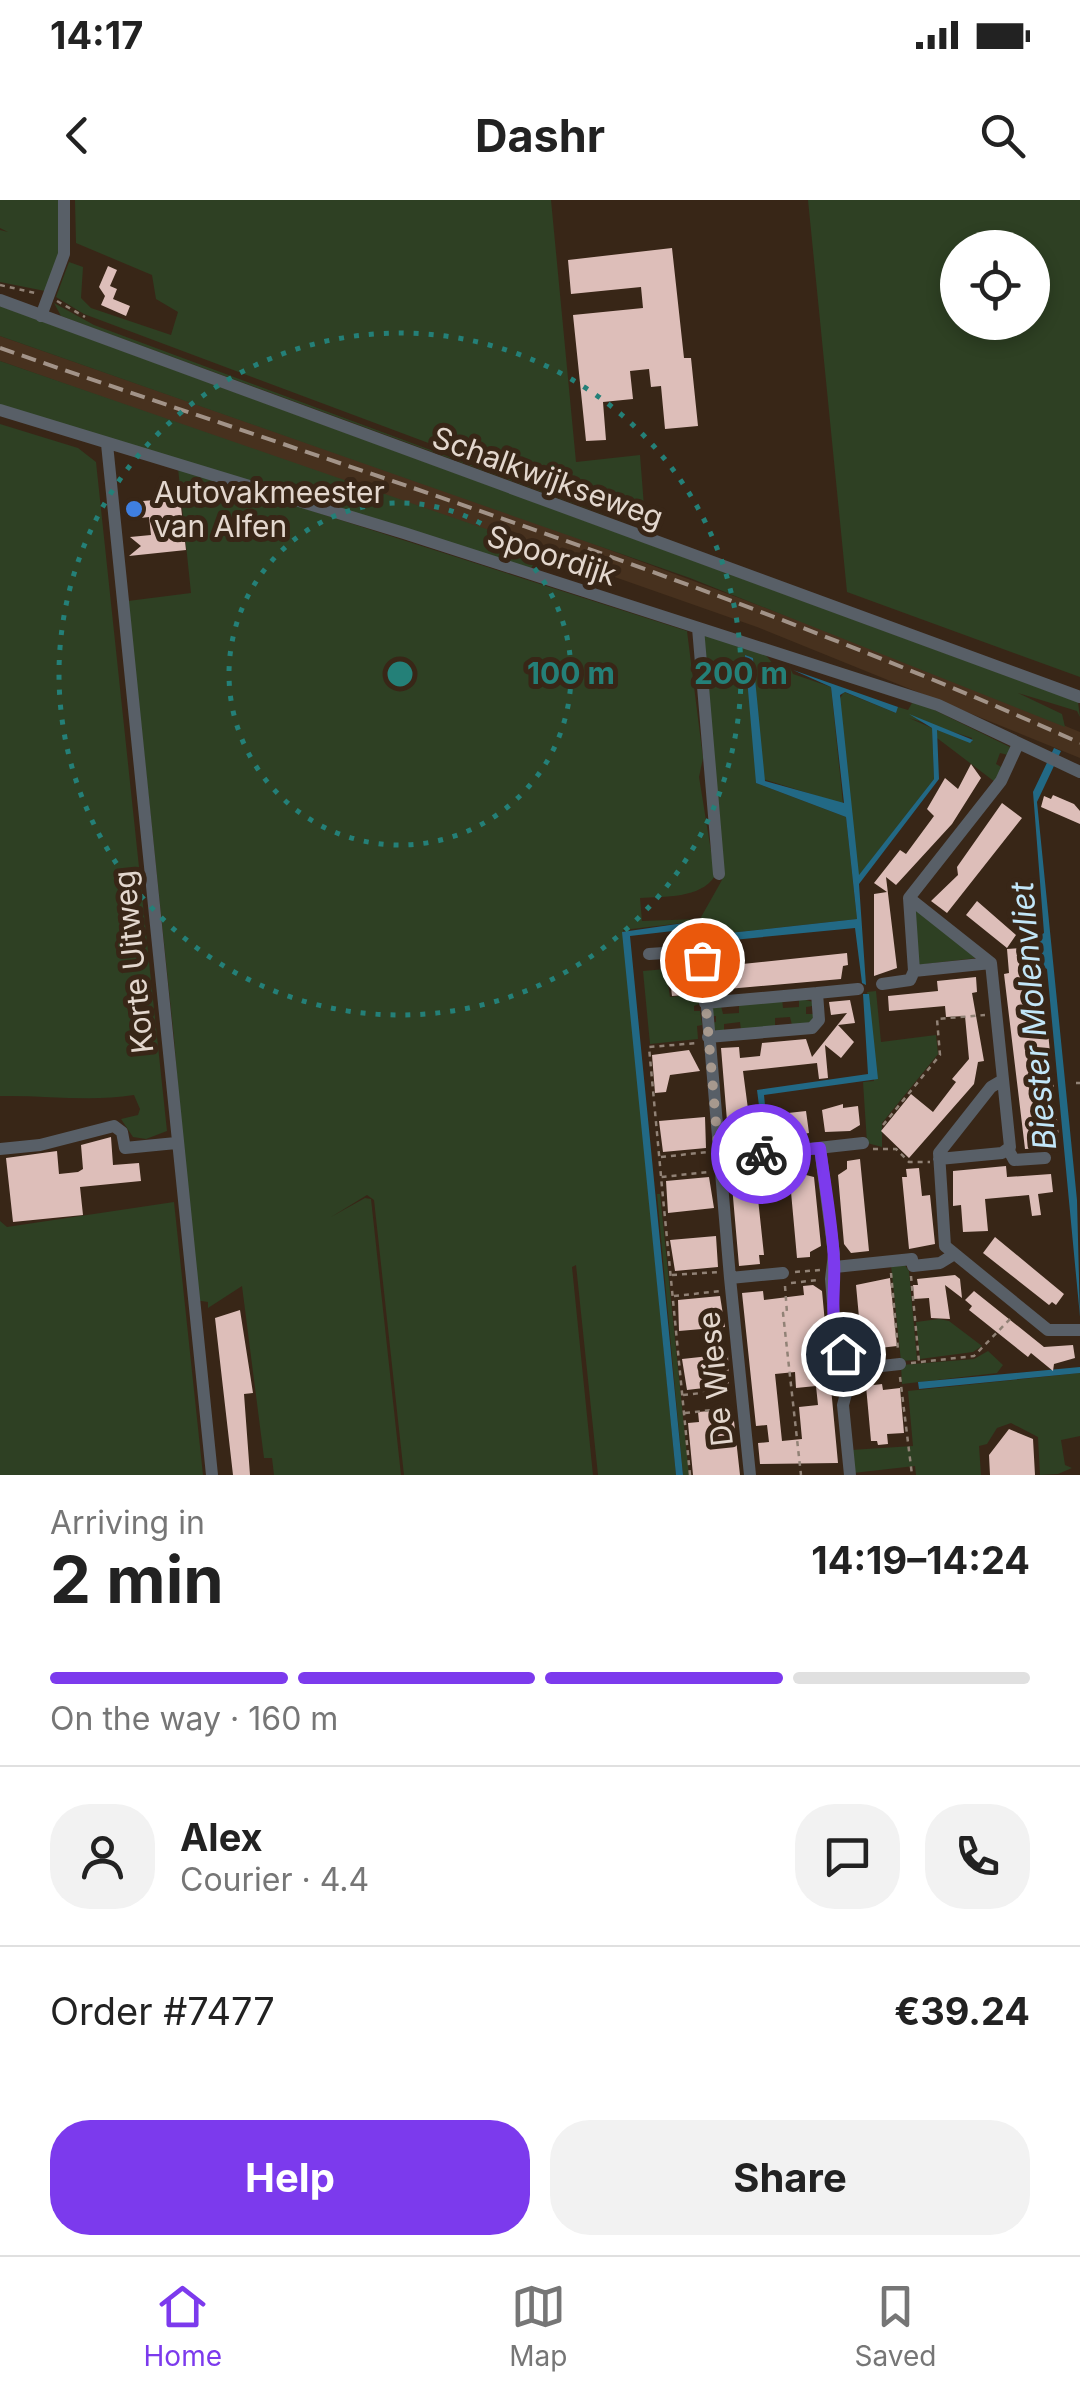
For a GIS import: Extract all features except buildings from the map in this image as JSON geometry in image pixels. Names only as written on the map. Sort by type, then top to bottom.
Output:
[{"type":"street","points":[[41,316],[66,244],[64,200]]},
{"type":"street","name":"Schalkwijkseweg","points":[[0,300],[1080,698]]},
{"type":"street","name":"Spoordijk","points":[[0,410],[938,706],[1080,772]]},
{"type":"street","name":"Korte Uitweg","points":[[107,444],[212,1475]]},
{"type":"street","points":[[698,628],[719,874]]},
{"type":"street","points":[[882,984],[910,980],[914,972],[909,898],[1001,780],[1018,744]]},
{"type":"street","points":[[909,898],[991,963],[1008,1149],[1014,1160],[1045,1158]]},
{"type":"street","name":"De Wiese","points":[[649,954],[699,954],[750,1475]]},
{"type":"street","points":[[914,972],[991,963]]},
{"type":"street","points":[[705,1003],[858,989]]},
{"type":"street","points":[[708,1040],[812,1028],[819,1020],[817,993]]},
{"type":"street","points":[[1003,1080],[994,1084],[942,1147],[938,1161],[944,1241],[953,1255],[1051,1332],[1080,1330]]},
{"type":"street","points":[[0,1149],[40,1145],[114,1126],[122,1132],[125,1148],[176,1143]]},
{"type":"street","points":[[719,1160],[862,1144]]},
{"type":"street","points":[[820,1148],[836,1340],[845,1370],[843,1405],[850,1475]]},
{"type":"street","points":[[938,1161],[1008,1149]]},
{"type":"street","points":[[833,1273],[912,1259],[913,1266],[940,1263],[953,1255]]},
{"type":"street","name":"De Wiese","points":[[730,1279],[783,1273]]},
{"type":"street","points":[[845,1370],[900,1364]]},
{"type":"path","points":[[0,285],[49,298]]},
{"type":"path","points":[[884,1126],[940,1055],[937,1019],[997,1014]]},
{"type":"path","points":[[690,1475],[649,1048],[708,1040]]},
{"type":"path","points":[[862,1144],[874,1150],[896,1149],[910,1162],[938,1161]]},
{"type":"path","points":[[659,1157],[719,1160]]},
{"type":"path","points":[[661,1177],[719,1160]]},
{"type":"path","points":[[913,1266],[919,1362]]},
{"type":"path","points":[[783,1273],[833,1273]]},
{"type":"path","points":[[801,1475],[783,1313],[787,1312],[785,1284],[833,1273]]},
{"type":"path","points":[[671,1276],[730,1279]]},
{"type":"path","points":[[672,1296],[730,1279]]},
{"type":"path","points":[[900,1364],[980,1354],[1020,1308]]},
{"type":"path","points":[[683,1395],[740,1388]]},
{"type":"path","points":[[685,1413],[743,1407]]},
{"type":"shaded area","points":[[0,336],[551,528],[892,655],[1080,732],[1080,758],[757,627],[0,361]]},
{"type":"green space","points":[[0,200],[60,200],[58,257],[45,291],[0,282],[0,230],[8,232],[0,228]]},
{"type":"green space","points":[[75,200],[551,200],[576,462],[640,455],[645,519],[642,523],[84,314],[56,297],[69,262],[83,267],[81,298],[91,308],[171,335],[178,312],[156,299],[152,275],[76,243]]},
{"type":"green space","points":[[808,200],[1080,200],[1080,677],[847,592]]},
{"type":"green space","points":[[54,303],[94,325],[638,527],[61,316]]},
{"type":"green space","points":[[0,306],[1078,702],[1080,717],[1077,711],[1018,693],[1062,714],[1065,727],[690,578],[0,336]]},
{"type":"green space","points":[[0,361],[541,548],[530,571],[0,405]]},
{"type":"green space","points":[[0,424],[78,448],[96,462],[167,1131],[146,1139],[133,1137],[121,1119],[138,1115],[140,1109],[134,1095],[0,1096]]},
{"type":"green space","points":[[178,468],[687,631],[703,758],[699,777],[715,876],[691,893],[640,898],[642,921],[700,919],[722,880],[701,641],[706,634],[764,653],[774,665],[789,666],[793,674],[831,687],[843,804],[763,779],[753,658],[756,783],[846,817],[857,919],[711,935],[691,922],[623,930],[676,1475],[598,1475],[576,1265],[572,1267],[593,1475],[404,1475],[374,1200],[367,1195],[331,1217],[365,1198],[371,1199],[401,1475],[274,1475],[272,1458],[264,1458],[242,1286],[208,1308],[208,1302],[195,1300],[174,1038],[128,601],[191,593]]},
{"type":"green space","points":[[844,692],[896,713],[898,707],[908,710],[912,703],[922,704],[1010,747],[1008,755],[1000,753],[996,764],[1003,768],[995,782],[937,738],[937,730],[972,742],[972,738],[909,718],[932,728],[934,779],[858,877],[839,700]]},
{"type":"green space","points":[[913,910],[918,911],[976,958],[917,965]]},
{"type":"green space","points":[[666,969],[670,997],[698,994],[699,1004],[694,1011],[700,1011],[702,1025],[697,1026],[698,1039],[650,1044],[643,971]]},
{"type":"green space","points":[[876,991],[881,1042],[936,1035],[938,1054],[882,1123],[882,1147],[867,1143],[863,1082],[874,1081],[867,992]]},
{"type":"green space","points":[[799,998],[813,1002],[813,1006],[806,1007],[806,1014],[814,1014],[812,1022],[792,1025],[790,1017],[775,1018],[775,1027],[741,1030],[740,1022],[724,1024],[724,1032],[717,1032],[710,1023],[716,1022],[716,1016],[709,1016],[713,1007],[721,1006],[723,1014],[739,1013],[739,1004],[782,999],[783,1008],[799,1007]]},
{"type":"green space","points":[[660,1194],[689,1475],[683,1475]]},
{"type":"green space","points":[[174,1202],[203,1475],[0,1475],[0,1221],[7,1227]]},
{"type":"green space","points":[[904,1264],[909,1271],[917,1360],[901,1361],[891,1265]]},
{"type":"green space","points":[[949,1321],[982,1346],[973,1352],[920,1359],[916,1322]]},
{"type":"green space","points":[[988,1351],[1003,1365],[997,1373],[902,1384],[901,1365],[974,1359]]},
{"type":"green space","points":[[1080,1373],[1080,1436],[1061,1440],[1065,1465],[1072,1468],[1040,1475],[1038,1437],[1011,1423],[997,1428],[987,1444],[979,1446],[981,1475],[916,1475],[915,1466],[853,1473],[851,1450],[913,1446],[908,1391]]},
{"type":"water","points":[[745,655],[753,658],[765,781],[844,803],[831,687],[793,670],[898,707],[896,713],[845,692],[840,695],[859,875],[934,779],[932,728],[909,714],[973,740],[970,743],[937,730],[939,779],[859,884],[866,985],[862,983],[855,928],[712,942],[690,929],[630,936],[683,1475],[676,1475],[622,932],[691,922],[711,935],[857,919],[846,817],[756,783]]},
{"type":"water","points":[[1054,748],[1061,751],[1037,802],[1077,1200],[1080,1317],[1047,969],[1032,961],[1030,952],[1033,941],[1044,933],[1033,792]]},
{"type":"water","points":[[863,994],[869,994],[878,1079],[764,1095],[769,1145],[764,1145],[757,1090],[868,1074]]},
{"type":"water","points":[[1080,1367],[1080,1373],[919,1389],[918,1382]]},
{"type":"railway","points":[[0,348],[680,582],[948,686],[1080,743]]},
{"type":"way so far","points":[[702,960],[719,1158],[761,1154]]},
{"type":"place","name":"Autovakmeester van Alfen","points":[[134,509]]},
{"type":"route","points":[[761,1154],[820,1148],[834,1254],[831,1279],[836,1340],[843,1354]]},
{"type":"water label","name":"Biester Molenvliet","points":[[1033,1016]]}]
